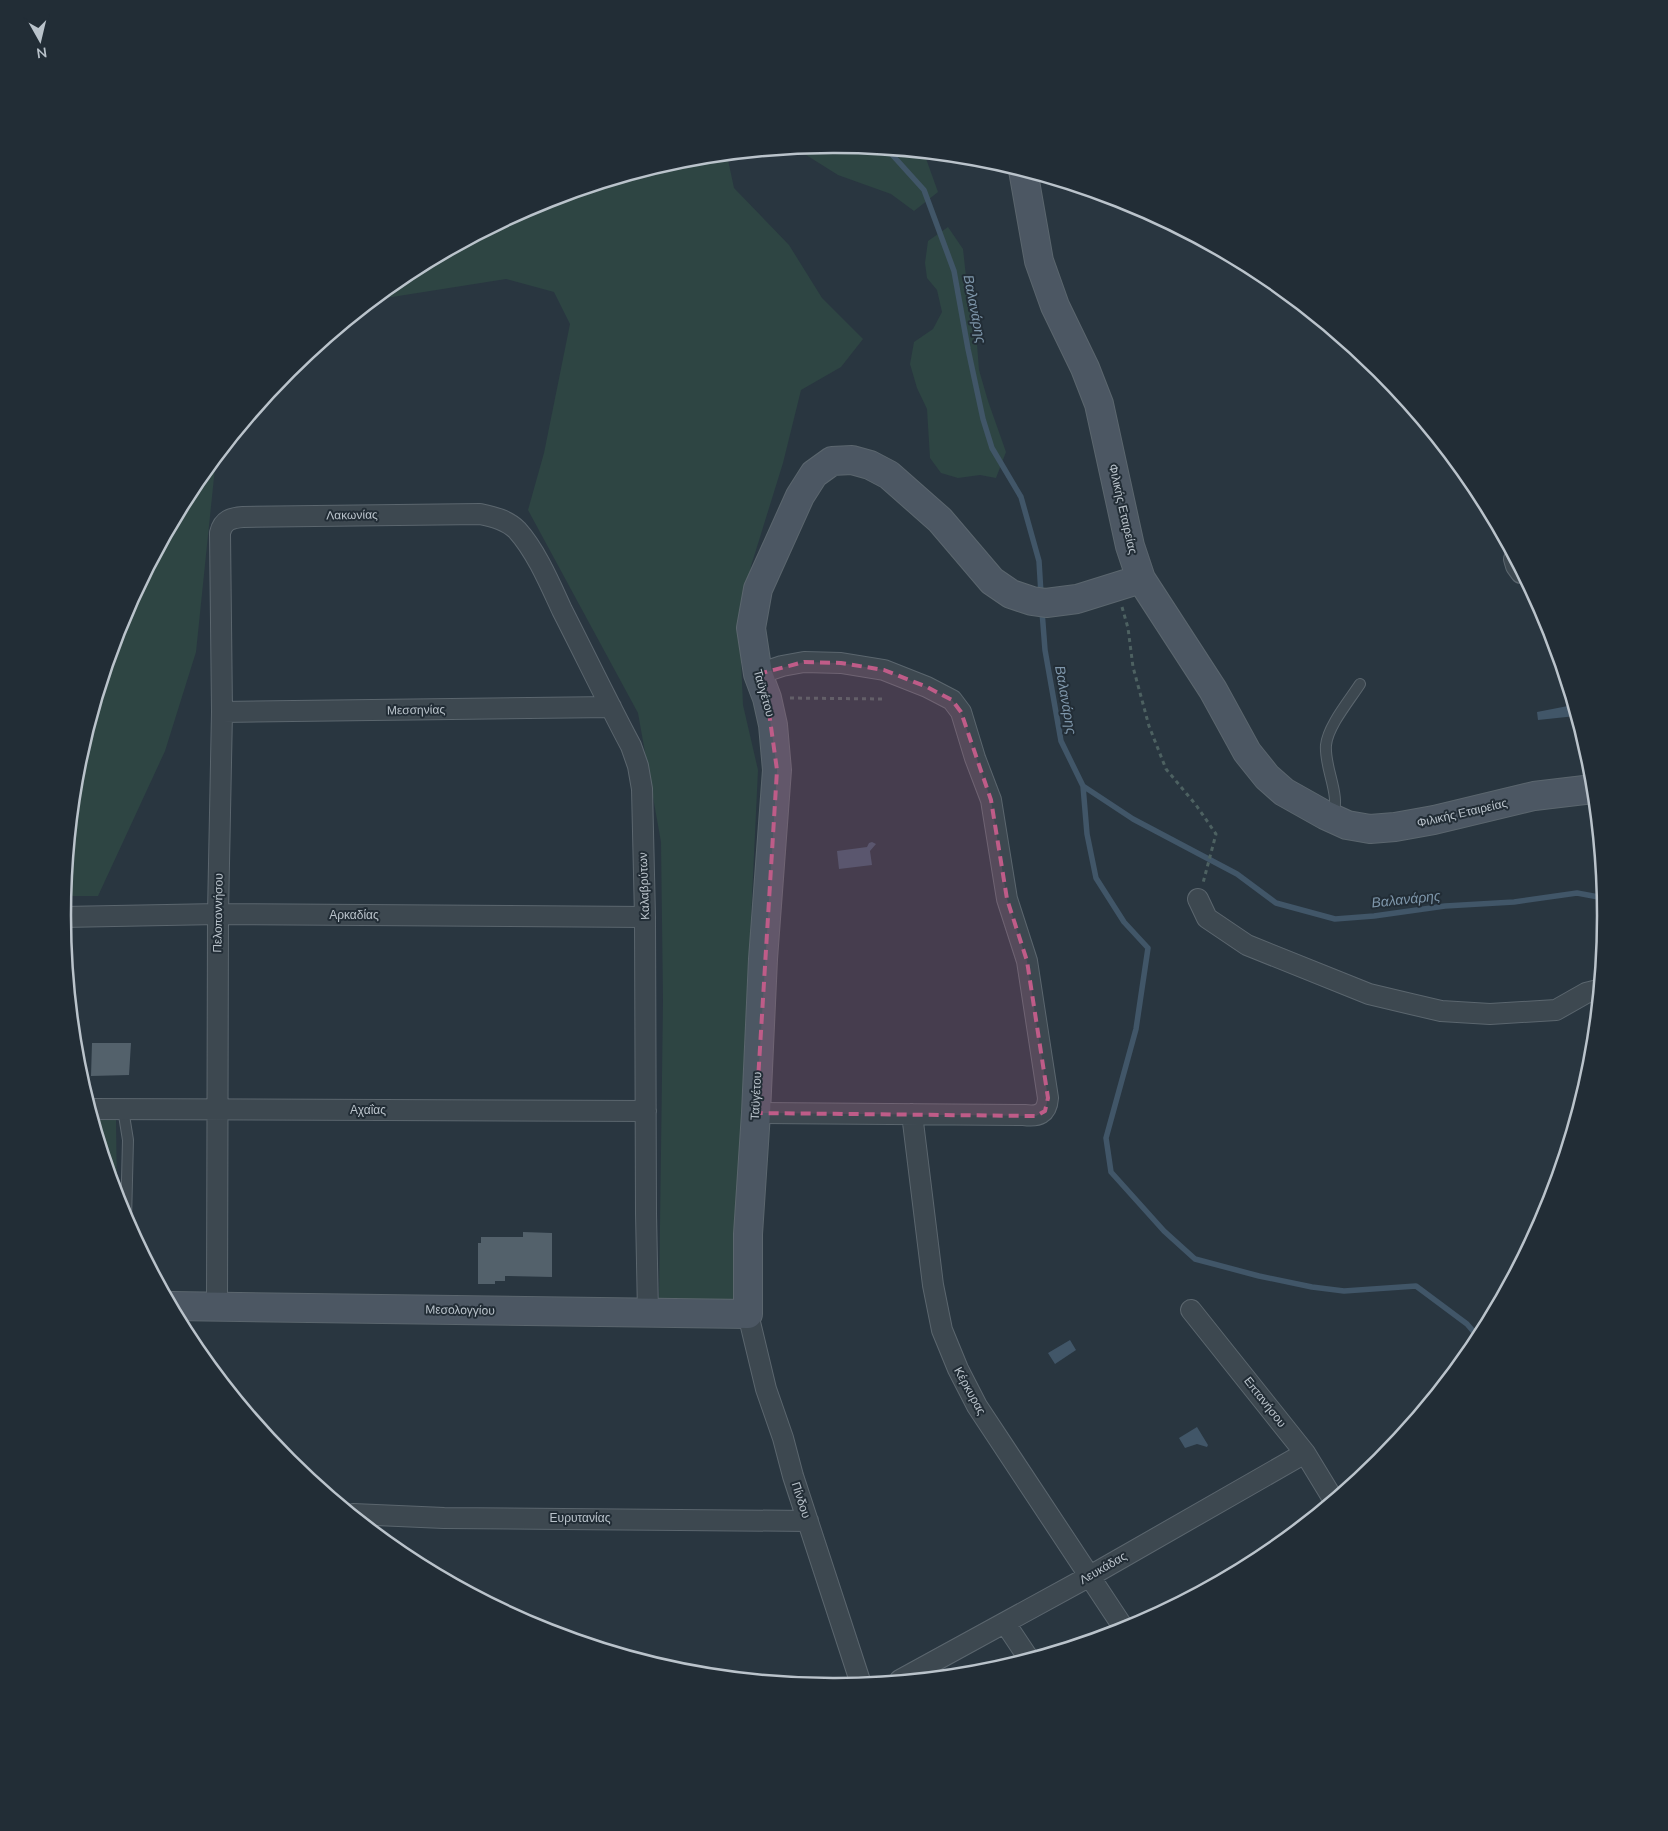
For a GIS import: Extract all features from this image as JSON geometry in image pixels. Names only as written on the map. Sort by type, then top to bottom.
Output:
[{"type":"street","name":"Φιλικής Εταιρείας","points":[[1024,177],[1039,261],[1055,306],[1085,368],[1099,404],[1130,546],[1129,583],[1213,690],[1254,762],[1266,777],[1284,792],[1332,818],[1347,824],[1370,829],[1395,827],[1434,820],[1534,796],[1586,790]]},
{"type":"street","name":"Ταϋγέτου","points":[[748,1314],[748,1234],[763,959],[777,770],[773,725],[762,686],[751,628],[758,589],[800,496],[814,474],[832,461],[852,460],[870,465],[889,475],[940,520],[992,581],[1011,594],[1032,601],[1060,602],[1129,583]]},
{"type":"street","name":"Λακωνίας","points":[[225,522],[243,517],[480,514]]},
{"type":"street","name":"Καλαβρύτων","points":[[480,514],[496,517],[509,523],[518,531],[527,544],[545,574],[631,746],[638,766],[642,789],[645,917],[648,1314]]},
{"type":"street","name":"Πελοποννήσου","points":[[217,1306],[218,914],[222,712],[220,533],[225,522]]},
{"type":"street","points":[[756,1113],[1036,1116],[1045,1111],[1048,1105],[1044,1065],[1026,961],[1007,899],[991,800],[975,758],[961,712],[952,700],[927,687],[884,670],[841,663],[804,662],[762,686]]},
{"type":"street","name":"Μεσσηνίας","points":[[222,712],[611,707]]},
{"type":"street","points":[[1198,899],[1207,918],[1247,945],[1369,994],[1411,1004],[1441,1011],[1490,1014],[1556,1010],[1592,991]]},
{"type":"street","name":"Αρκαδίας","points":[[71,916],[218,914],[645,917]]},
{"type":"street","name":"Αχαΐας","points":[[96,1109],[646,1111]]},
{"type":"street","name":"Κέρκυρας","points":[[912,1114],[933,1285],[942,1330],[948,1346],[966,1386],[978,1406],[1120,1622]]},
{"type":"street","name":"Μεσολογγίου","points":[[179,1306],[748,1314]]},
{"type":"street","name":"Επτανήσου","points":[[1191,1310],[1305,1453],[1330,1495]]},
{"type":"street","name":"Πίνδου","points":[[748,1314],[766,1389],[859,1678]]},
{"type":"street","name":"Λευκάδας","points":[[910,1674],[1090,1576],[1305,1453]]},
{"type":"street","name":"Ευρυτανίας","points":[[362,1514],[444,1518],[808,1521]]},
{"type":"street","points":[[1005,1623],[1025,1653]]},
{"type":"lane","points":[[1332,818],[1335,803],[1326,757],[1327,740],[1360,684]]},
{"type":"lane","points":[[123,1109],[128,1140],[126,1200]]},
{"type":"path","points":[[1129,583],[1128,628],[1136,676],[1150,726],[1166,769],[1196,805],[1216,834],[1198,899]]},
{"type":"path","points":[[762,686],[883,699]]},
{"type":"highlighted area","points":[[804,662],[841,663],[884,670],[927,687],[952,700],[961,712],[991,800],[1007,899],[1027,961],[1048,1098],[1045,1111],[1036,1116],[756,1113],[777,770],[767,698],[758,674]]},
{"type":"green space","points":[[804,154],[884,154],[926,158],[938,192],[914,211],[891,194],[838,175]]},
{"type":"green space","points":[[728,160],[734,188],[789,245],[822,298],[863,339],[841,367],[801,390],[783,463],[751,566],[740,637],[743,705],[758,770],[733,1299],[659,1301],[663,1001],[661,842],[638,713],[528,510],[544,453],[570,324],[554,292],[506,279],[387,298],[410,281],[453,255],[497,231],[542,211],[589,193],[637,179],[685,167]]},
{"type":"green space","points":[[948,227],[963,249],[967,286],[975,318],[979,370],[1006,452],[996,478],[980,475],[958,478],[941,473],[930,458],[927,409],[917,388],[910,364],[914,342],[933,329],[942,312],[937,290],[927,278],[925,263],[928,241]]},
{"type":"green space","points":[[215,471],[196,652],[165,751],[98,896],[72,896],[78,816],[97,718],[129,624],[150,578],[173,534]]},
{"type":"green space","points":[[99,1120],[116,1120],[117,1174]]},
{"type":"water","points":[[1567,706],[1571,717],[1538,720],[1537,712]]},
{"type":"water","points":[[872,842],[876,844],[870,851],[872,865],[839,869],[837,851],[867,847]]},
{"type":"water","points":[[1070,1340],[1076,1350],[1055,1364],[1048,1353]]},
{"type":"water","points":[[1197,1427],[1208,1445],[1207,1447],[1197,1444],[1185,1448],[1179,1438]]},
{"type":"building","points":[[92,1043],[131,1043],[129,1075],[91,1076]]},
{"type":"building","points":[[523,1232],[552,1233],[552,1277],[505,1276],[505,1281],[495,1281],[495,1284],[478,1284],[478,1243],[481,1243],[481,1237],[523,1237]]},
{"type":"waterway","name":"Βαλανάρης","points":[[892,155],[924,190],[954,271],[983,419],[992,448],[1021,497],[1039,561],[1041,594]]},
{"type":"waterway","name":"Βαλανάρης","points":[[1042,611],[1045,650],[1061,741],[1083,786],[1133,819],[1237,874],[1276,903],[1335,919],[1374,916],[1445,906],[1514,902],[1577,893],[1596,897]]},
{"type":"waterway","points":[[1083,786],[1087,834],[1096,878],[1124,922],[1148,948],[1136,1029],[1106,1138],[1111,1172],[1164,1231],[1195,1259],[1259,1276],[1312,1287],[1344,1291],[1416,1286],[1467,1324],[1473,1331]]}]
